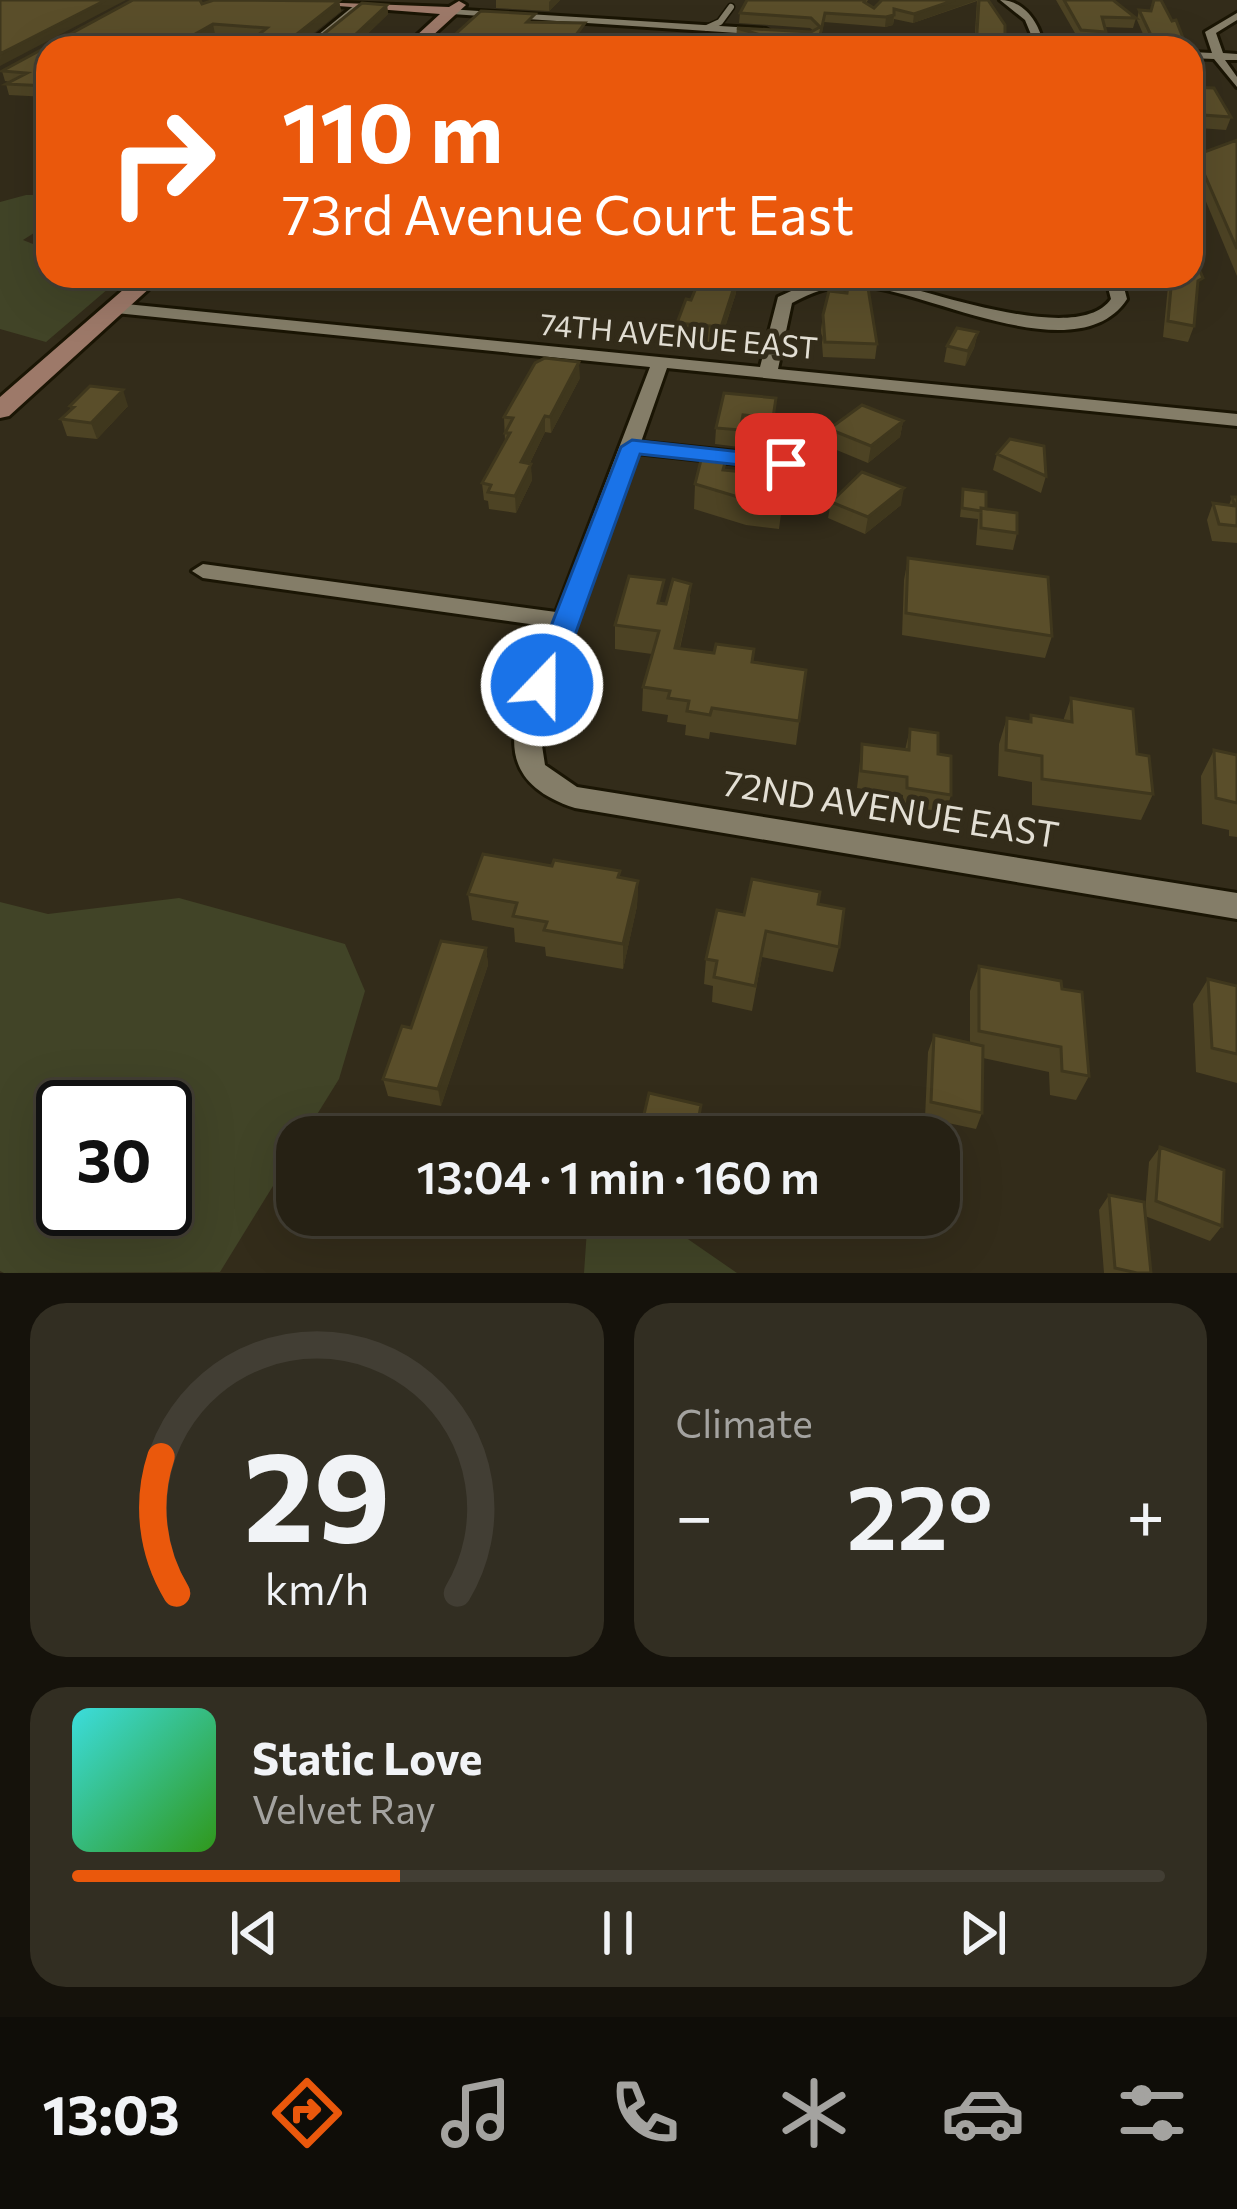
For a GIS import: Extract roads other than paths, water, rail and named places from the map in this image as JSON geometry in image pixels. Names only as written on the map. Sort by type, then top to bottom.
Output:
[{"type":"street","points":[[269,0],[458,6],[790,34]]},
{"type":"street","points":[[1005,0],[1029,19],[1036,36]]},
{"type":"street","points":[[322,36],[359,6]]},
{"type":"street","points":[[424,36],[458,6]]},
{"type":"street","points":[[1237,16],[1210,32],[1216,56],[1237,84]]},
{"type":"street","points":[[1203,55],[1237,57]]},
{"type":"street","points":[[0,410],[138,288]]},
{"type":"street","points":[[768,373],[784,300],[803,288]]},
{"type":"street","points":[[903,288],[977,313],[1077,322],[1104,315],[1119,299],[1116,288]]},
{"type":"street","name":"74TH AVENUE EAST","points":[[116,308],[1237,420]]},
{"type":"street","points":[[203,571],[568,621],[660,364]]},
{"type":"street","points":[[632,447],[786,464]]},
{"type":"street","name":"72ND AVENUE EAST","points":[[568,621],[526,725],[529,767],[537,778],[575,797],[1237,906]]},
{"type":"lane","points":[[707,28],[720,22],[731,7]]}]
